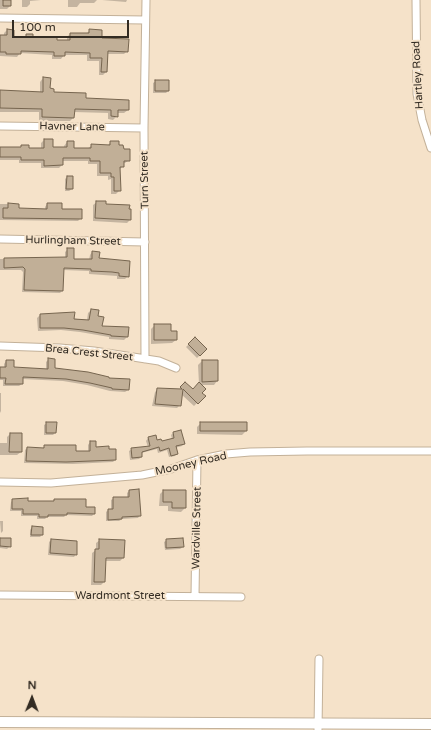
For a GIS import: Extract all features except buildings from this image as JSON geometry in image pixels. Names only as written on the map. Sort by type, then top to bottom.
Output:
[{"type":"main road","points":[[0,722],[318,727],[431,724]]},
{"type":"street","name":"Turn Street","points":[[145,359],[144,128],[146,0]]},
{"type":"street","name":"Hartley Road","points":[[416,0],[417,94],[422,120],[431,148]]},
{"type":"street","points":[[0,18],[146,20]]},
{"type":"street","name":"Havner Lane","points":[[0,126],[144,128]]},
{"type":"street","name":"Hurlingham Street","points":[[0,239],[145,242]]},
{"type":"street","name":"Brea Crest Street","points":[[0,346],[94,351],[145,359],[176,368]]},
{"type":"street","name":"Mooney Road","points":[[0,482],[51,483],[142,475],[171,469],[197,460],[226,454],[250,452],[431,452]]},
{"type":"street","name":"Wardville Street","points":[[195,596],[197,460]]},
{"type":"street","name":"Wardmont Street","points":[[0,595],[241,597]]},
{"type":"street","points":[[318,727],[319,659]]}]
